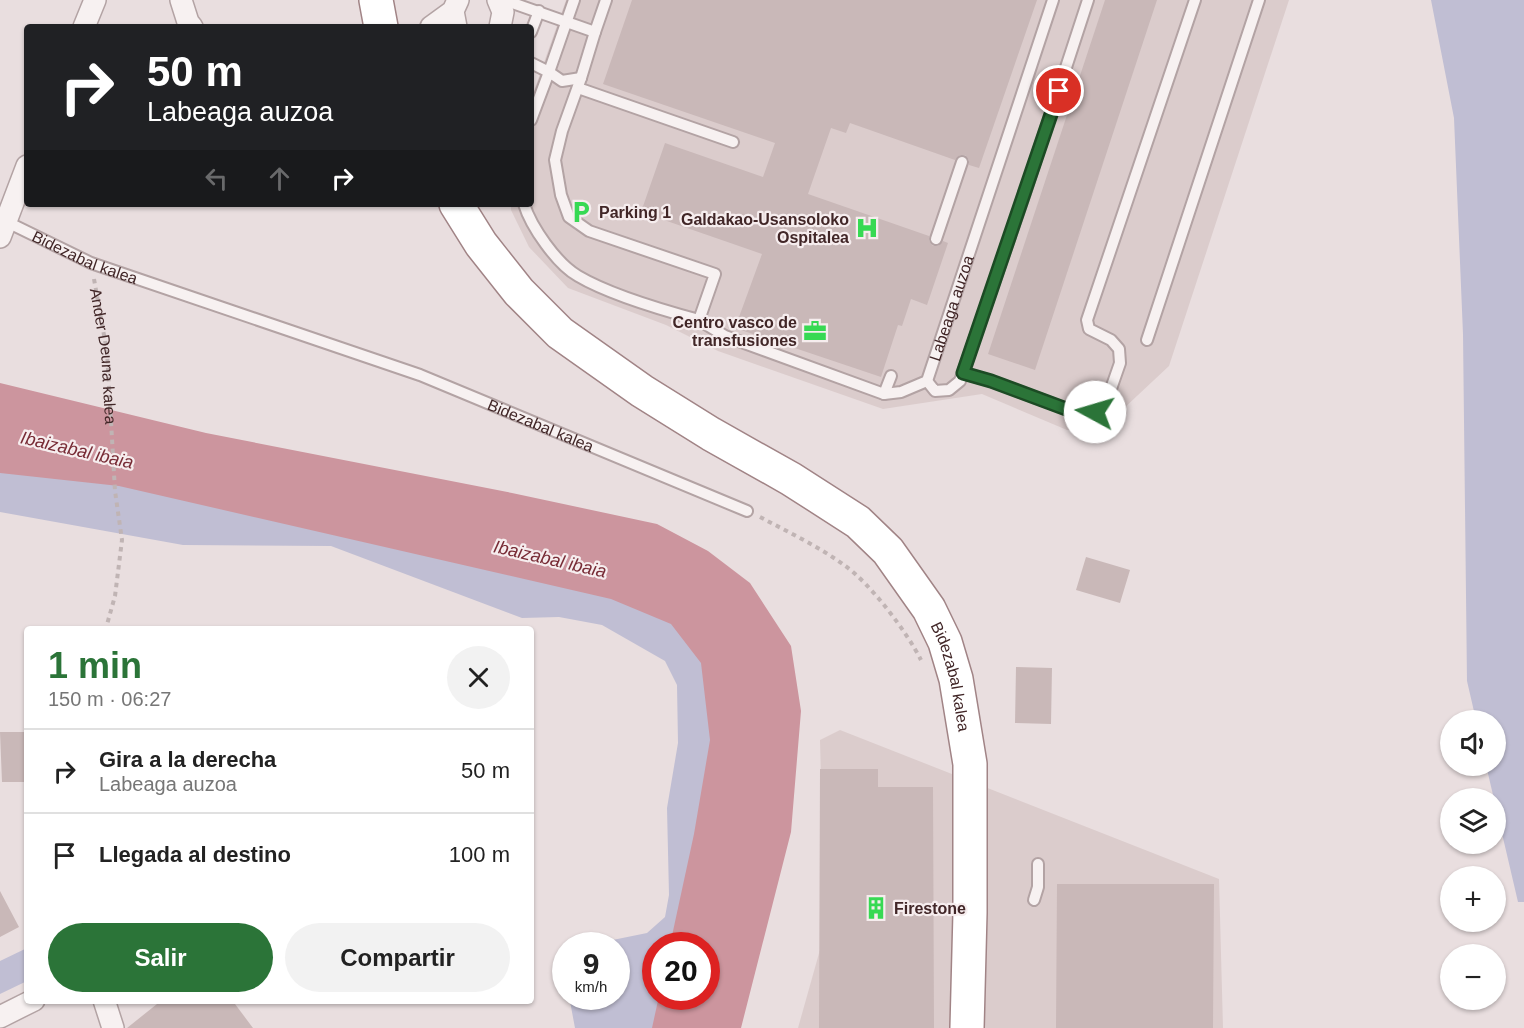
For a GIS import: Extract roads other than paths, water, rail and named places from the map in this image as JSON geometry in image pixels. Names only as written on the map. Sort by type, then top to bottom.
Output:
[{"type":"highway","points":[[376,0],[380,24]]},
{"type":"highway","name":"Bidezabal kalea","points":[[458,207],[481,244],[519,292],[560,333],[711,434],[791,479],[858,522],[888,551],[929,609],[945,642],[956,679],[970,764],[967,1028]]},
{"type":"street","points":[[85,24],[95,0]]},
{"type":"street","points":[[181,0],[190,24]]},
{"type":"street","points":[[498,0],[503,12],[501,24]]},
{"type":"street","points":[[435,24],[454,10]]},
{"type":"street","points":[[2,225],[24,173]]},
{"type":"street","points":[[0,1017],[26,1004]]},
{"type":"street","points":[[105,1004],[113,1028]]},
{"type":"lane","points":[[504,0],[595,32]]},
{"type":"lane","points":[[534,112],[574,0]]},
{"type":"lane","points":[[606,0],[562,131],[555,160],[561,195],[569,217],[589,231],[715,274],[699,320]]},
{"type":"lane","name":"Labeaga auzoa","points":[[884,394],[901,392],[927,381],[1053,0]]},
{"type":"lane","name":"Labeaga auzoa","points":[[963,373],[1059,93],[1088,0]]},
{"type":"lane","points":[[927,381],[935,391],[949,390],[960,381],[963,373],[1085,416],[1105,406],[1120,363],[1119,349],[1111,340],[1089,329],[1087,320],[1195,0]]},
{"type":"lane","points":[[1147,340],[1259,0]]},
{"type":"lane","points":[[534,24],[539,11]]},
{"type":"lane","points":[[534,64],[562,81],[580,83],[733,142]]},
{"type":"lane","points":[[936,239],[962,162]]},
{"type":"lane","points":[[525,207],[543,243],[577,276],[621,295],[699,320],[725,336],[884,394],[891,376]]},
{"type":"lane","name":"Bidezabal kalea","points":[[2,225],[91,263],[420,375],[747,510]]},
{"type":"lane","points":[[1034,900],[1038,887],[1038,864]]},
{"type":"water","name":"Ibaizabal ibaia","points":[[0,383],[206,433],[657,524],[708,551],[750,583],[791,646],[801,711],[791,832],[741,1028],[652,1028],[656,1010],[720,1010],[720,932],[673,932],[694,834],[710,740],[701,663],[671,624],[611,599],[119,486],[0,473]]},
{"type":"place","name":"Parking 1","points":[[581,212]]},
{"type":"place","name":"Galdakao-Usansoloko Ospitalea","points":[[867,228]]},
{"type":"place","name":"Centro vasco de transfusiones","points":[[815,331]]},
{"type":"place","name":"Firestone","points":[[876,908]]}]
